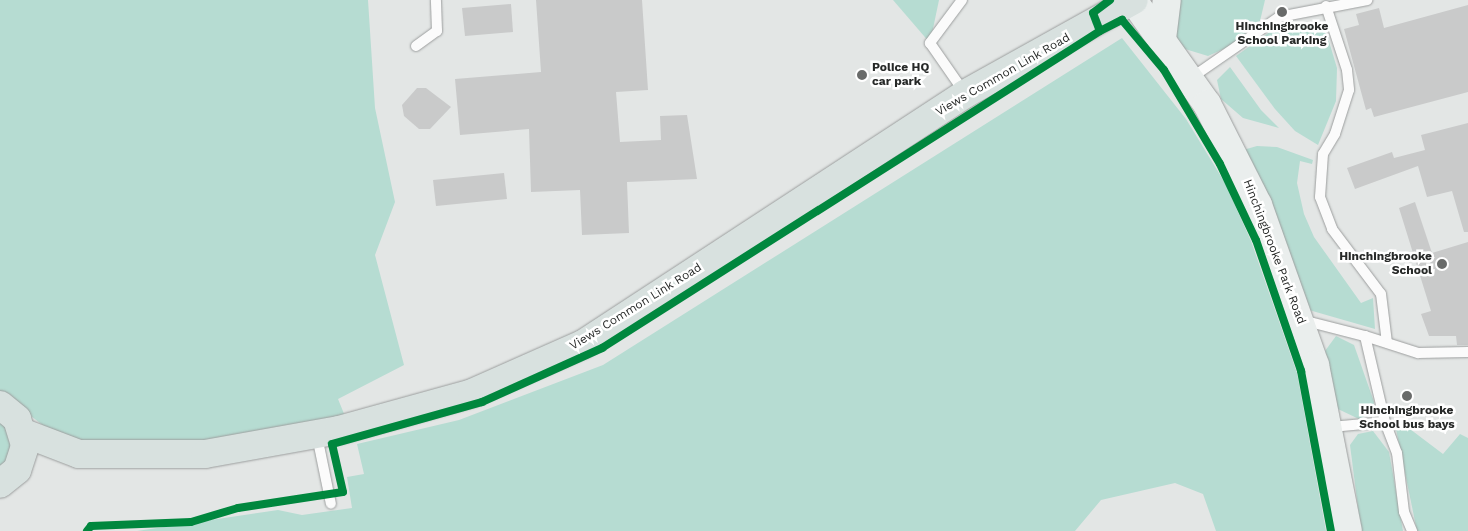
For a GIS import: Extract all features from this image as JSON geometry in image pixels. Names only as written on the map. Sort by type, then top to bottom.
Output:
[{"type":"main road","name":"Views Common Link Road","points":[[24,433],[79,454],[205,454],[317,434],[472,393],[583,344],[966,94],[1133,0]]},
{"type":"main road","points":[[0,405],[17,419],[24,433],[25,446],[6,484]]},
{"type":"main road","name":"Views Common Link Road","points":[[6,484],[79,454]]},
{"type":"street","name":"Hinchingbrooke Park Road","points":[[1133,0],[1191,78],[1258,204],[1301,320],[1331,428],[1348,531]]},
{"type":"street","points":[[1162,39],[1167,0]]},
{"type":"lane","points":[[416,46],[437,31],[436,0]]},
{"type":"lane","points":[[962,0],[930,44],[966,94]]},
{"type":"lane","points":[[1191,78],[1279,17],[1326,6],[1367,0]]},
{"type":"lane","points":[[1326,6],[1347,70],[1349,90],[1335,134],[1323,154],[1320,197],[1332,229],[1382,294],[1387,343]]},
{"type":"lane","points":[[1301,320],[1365,336],[1418,353],[1468,352]]},
{"type":"lane","points":[[1365,336],[1385,422],[1397,453],[1404,512],[1412,531]]},
{"type":"lane","points":[[1331,428],[1385,422]]},
{"type":"lane","points":[[317,434],[331,504]]},
{"type":"green space","points":[[0,0],[368,0],[375,108],[395,202],[375,255],[404,365],[338,399],[347,421],[201,444],[73,441],[49,430],[0,392]]},
{"type":"green space","points":[[893,0],[939,0],[930,43]]},
{"type":"green space","points":[[1178,0],[1265,0],[1260,21],[1230,46],[1208,56],[1185,49],[1174,33]]},
{"type":"green space","points":[[1305,23],[1321,27],[1327,35],[1337,68],[1336,101],[1318,145],[1295,131],[1275,109],[1236,56],[1271,31]]},
{"type":"green space","points":[[1122,38],[1186,119],[1225,183],[1251,241],[1297,373],[1326,531],[1216,531],[1203,494],[1175,483],[1101,500],[1075,531],[137,531],[278,510],[302,515],[352,508],[347,477],[364,474],[357,444],[459,420],[603,365]]},
{"type":"green space","points":[[1230,67],[1261,110],[1279,128],[1243,118],[1221,99],[1217,80]]},
{"type":"green space","points":[[1257,146],[1277,147],[1313,160],[1312,164],[1300,161],[1297,183],[1304,214],[1314,237],[1361,303],[1373,298],[1375,329],[1309,310],[1243,150]]},
{"type":"green space","points":[[1336,336],[1354,345],[1374,402],[1371,413],[1359,419],[1338,409],[1325,351]]},
{"type":"green space","points":[[0,414],[17,444],[0,475]]},
{"type":"green space","points":[[1402,423],[1443,454],[1460,434],[1468,438],[1468,531],[1417,531],[1396,429]]},
{"type":"green space","points":[[1373,431],[1389,452],[1403,531],[1361,531],[1350,445],[1358,434]]},
{"type":"building","points":[[536,0],[642,0],[648,90],[616,92],[620,142],[661,140],[660,116],[687,115],[697,179],[627,182],[629,233],[582,235],[580,190],[531,192],[529,129],[460,135],[455,79],[541,72]]},
{"type":"building","points":[[511,4],[513,32],[465,36],[462,8]]},
{"type":"building","points":[[1468,5],[1468,92],[1374,117],[1371,108],[1366,110],[1344,29],[1359,25],[1356,14],[1379,8],[1384,28]]},
{"type":"building","points":[[417,88],[426,88],[451,107],[430,129],[419,129],[404,116],[402,105]]},
{"type":"building","points":[[1468,123],[1468,232],[1464,232],[1452,191],[1427,197],[1418,166],[1355,189],[1347,168],[1392,152],[1394,158],[1425,150],[1421,135]]},
{"type":"building","points":[[504,173],[507,199],[436,206],[433,180]]},
{"type":"building","points":[[1415,202],[1432,253],[1468,242],[1468,345],[1457,345],[1456,336],[1429,336],[1421,314],[1431,311],[1399,208]]},
{"type":"cycle path","points":[[1110,0],[1093,13],[1100,31],[1122,20],[1164,70],[1220,164],[1256,240],[1301,371],[1331,531]]},
{"type":"cycle path","points":[[87,531],[91,526],[191,522],[238,508],[343,492],[332,444],[482,402],[602,348],[1100,31]]},
{"type":"place","name":"Hinchingbrooke School Parking","points":[[1282,12]]},
{"type":"place","name":"Police HQ car park","points":[[862,75]]},
{"type":"place","name":"Hinchingbrooke School","points":[[1442,264]]},
{"type":"place","name":"Hinchingbrooke School bus bays","points":[[1407,396]]}]
